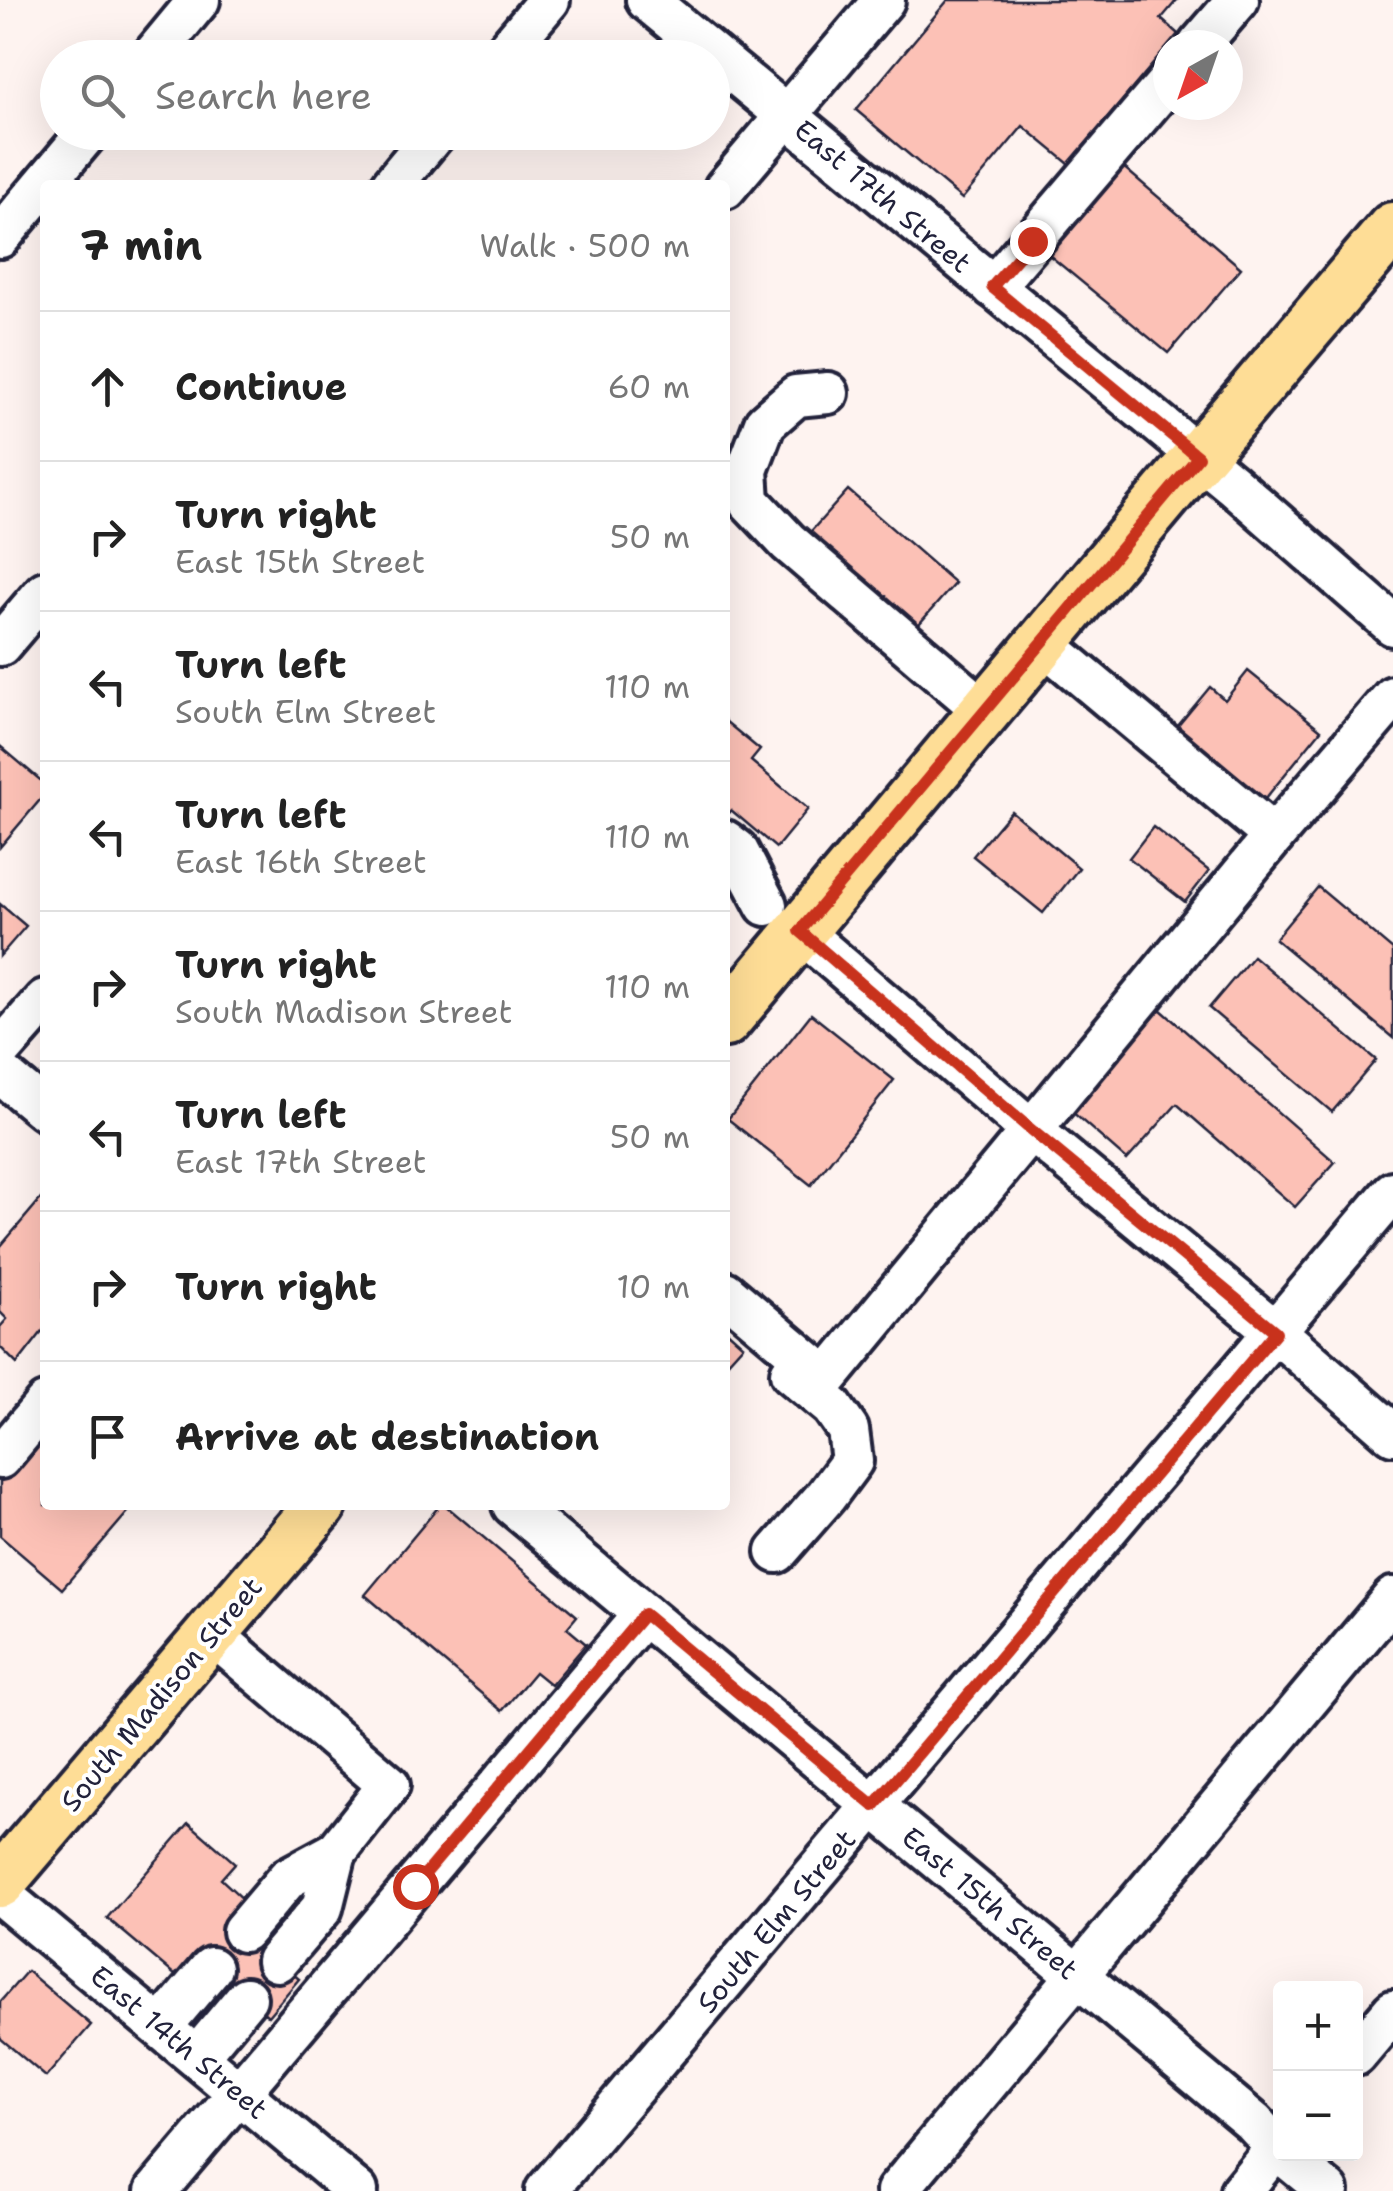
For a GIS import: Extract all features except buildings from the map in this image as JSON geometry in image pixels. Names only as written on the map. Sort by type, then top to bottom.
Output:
[{"type":"main road","points":[[730,1011],[783,918],[985,711],[1198,457],[1390,238]]},
{"type":"main road","name":"South Madison Street","points":[[0,1882],[317,1510]]},
{"type":"street","points":[[166,40],[199,0]]},
{"type":"street","points":[[515,40],[549,0]]},
{"type":"street","name":"East 17th Street","points":[[648,0],[696,40]]},
{"type":"street","points":[[730,182],[884,0]]},
{"type":"street","points":[[1212,30],[1238,0]]},
{"type":"street","name":"East 17th Street","points":[[730,69],[1198,457],[1393,625]]},
{"type":"street","points":[[992,287],[1153,99]]},
{"type":"street","points":[[48,180],[73,150]]},
{"type":"street","points":[[396,180],[421,150]]},
{"type":"street","points":[[0,237],[40,189]]},
{"type":"street","points":[[828,393],[796,396],[765,423],[746,470],[749,501],[788,542],[985,711]]},
{"type":"street","points":[[0,645],[40,598]]},
{"type":"street","points":[[1042,643],[1274,836]]},
{"type":"street","points":[[730,1296],[827,1378],[1030,1129],[1393,697]]},
{"type":"street","points":[[730,844],[783,918],[1393,1434]]},
{"type":"street","points":[[0,1051],[40,1006]]},
{"type":"street","points":[[0,1072],[40,1106]]},
{"type":"street","name":"South Elm Street","points":[[546,2191],[1393,1192]]},
{"type":"street","points":[[730,1322],[832,1407],[848,1430],[852,1461],[778,1552]]},
{"type":"street","points":[[0,1458],[40,1410]]},
{"type":"street","name":"East 15th Street","points":[[519,1510],[1273,2142]]},
{"type":"street","points":[[897,2191],[1393,1598]]},
{"type":"street","points":[[156,2191],[644,1614]]},
{"type":"street","points":[[212,1634],[389,1785],[336,1852],[288,1878],[243,1931]]},
{"type":"street","points":[[277,1961],[322,1908],[336,1852]]},
{"type":"street","name":"East 14th Street","points":[[0,1894],[357,2191]]},
{"type":"street","points":[[161,2027],[212,1968]]},
{"type":"street","points":[[197,2057],[246,1998]]},
{"type":"street","points":[[1363,2047],[1393,2011]]},
{"type":"street","points":[[1240,2191],[1273,2156]]},
{"type":"street","name":"East 15th Street","points":[[1294,2161],[1328,2191]]},
{"type":"route","points":[[415,1886],[644,1614],[874,1806],[1276,1332],[1030,1129],[800,931],[1198,457],[992,287],[1032,241]]}]
